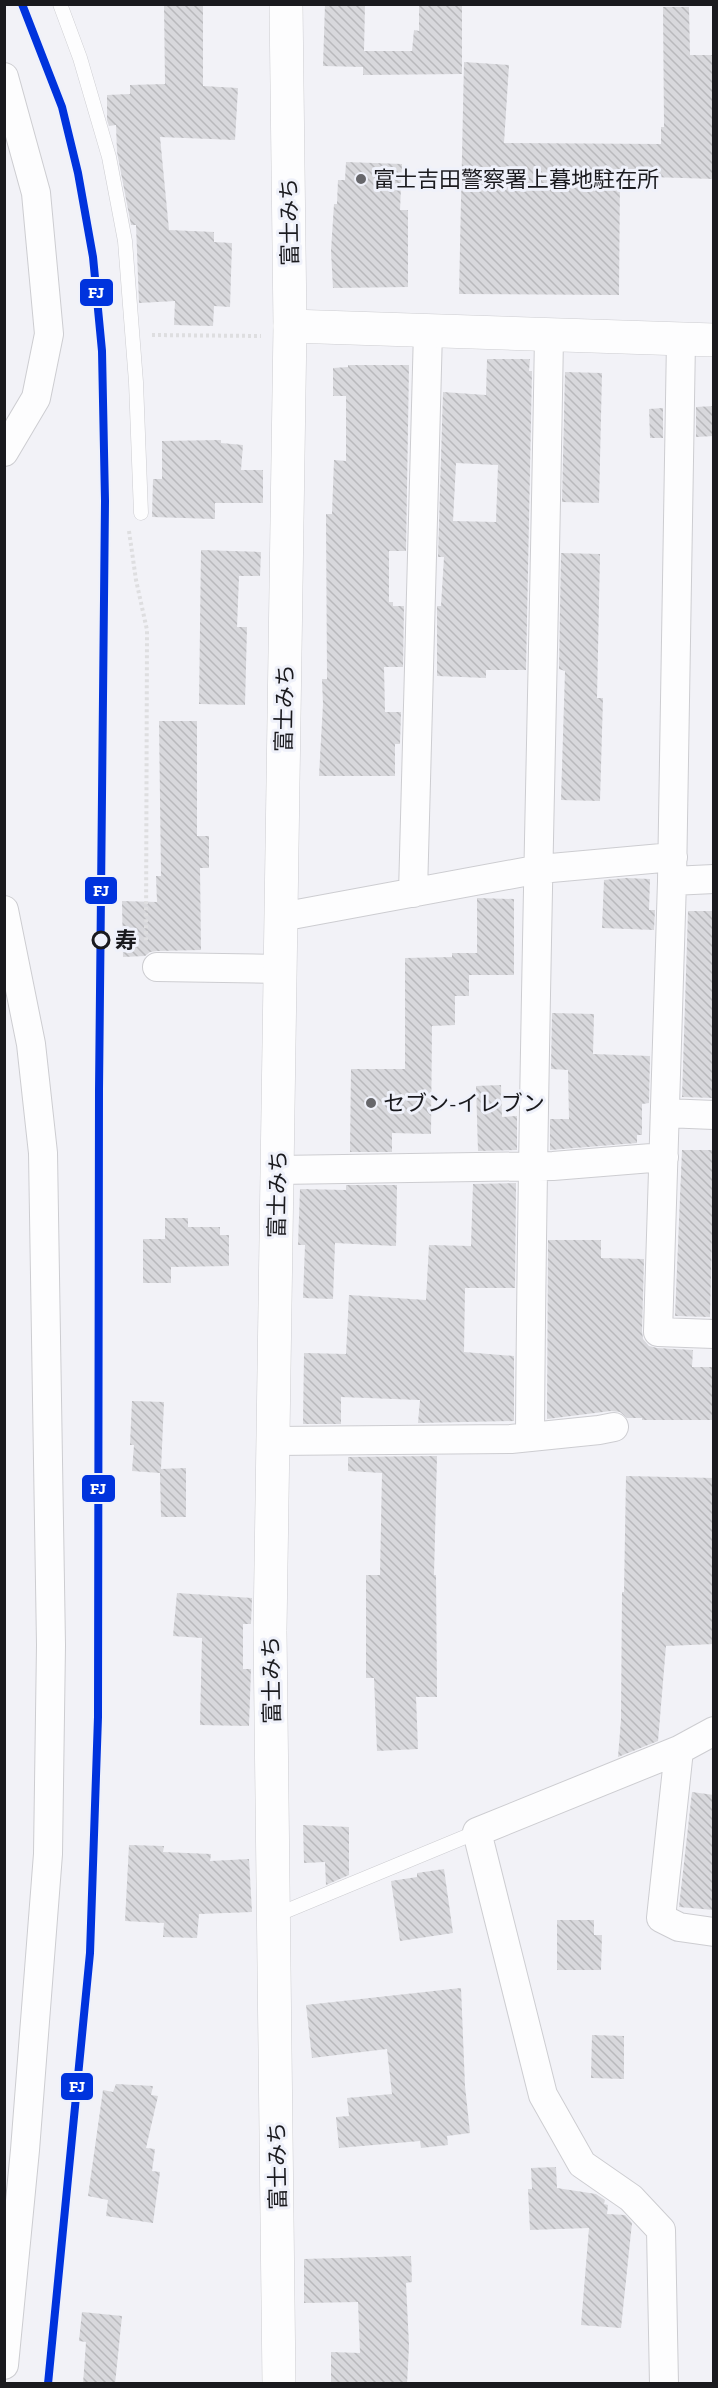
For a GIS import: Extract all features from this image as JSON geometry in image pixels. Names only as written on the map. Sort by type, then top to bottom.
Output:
[{"type":"main road","name":"富士みち","points":[[279,2384],[270,1631],[290,331],[286,4]]},
{"type":"main road","points":[[290,331],[428,331],[714,340]]},
{"type":"street","points":[[4,77],[36,193],[49,334],[36,398],[16,436],[4,452]]},
{"type":"street","points":[[413,892],[428,331]]},
{"type":"street","points":[[530,1437],[532,1166],[540,869],[549,336]]},
{"type":"street","points":[[681,340],[673,869],[658,1332],[714,1334]]},
{"type":"street","points":[[281,917],[540,869],[673,869],[714,879]]},
{"type":"street","points":[[4,910],[32,1044],[43,1153],[51,1646],[48,1854],[25,2150],[4,2365]]},
{"type":"street","points":[[157,967],[280,969]]},
{"type":"street","points":[[665,1113],[714,1115]]},
{"type":"street","points":[[277,1170],[532,1166],[664,1157]]},
{"type":"street","points":[[273,1441],[530,1437],[599,1430],[614,1426]]},
{"type":"street","points":[[663,2384],[661,2230],[631,2198],[582,2164],[543,2095],[477,1832],[679,1750],[714,1731]]},
{"type":"street","points":[[679,1750],[661,1918],[679,1927],[714,1932]]},
{"type":"lane","points":[[60,4],[80,58],[109,157],[125,241],[133,335],[141,513]]},
{"type":"lane","points":[[274,1916],[477,1832]]},
{"type":"path","points":[[133,335],[290,331]]},
{"type":"path","points":[[141,513],[127,514],[135,580],[147,630],[146,966],[157,967]]},
{"type":"building","points":[[164,4],[203,4],[203,86],[238,88],[235,140],[160,137],[169,230],[214,232],[214,242],[232,243],[230,307],[214,306],[213,326],[174,325],[175,301],[139,303],[136,225],[131,225],[117,152],[116,125],[109,126],[107,120],[107,95],[130,94],[130,85],[165,84]]},
{"type":"building","points":[[325,4],[365,4],[364,51],[412,51],[414,30],[419,31],[419,4],[462,4],[462,74],[363,75],[363,67],[323,66]]},
{"type":"building","points":[[663,7],[689,7],[690,55],[714,55],[714,179],[620,176],[619,295],[459,294],[464,62],[509,65],[504,143],[661,144],[661,127],[664,127]]},
{"type":"building","points":[[346,162],[402,164],[400,210],[408,210],[408,287],[333,288],[331,251],[334,204],[337,204],[338,180],[345,180]]},
{"type":"building","points":[[487,359],[530,359],[529,371],[532,371],[526,670],[486,670],[486,678],[437,676],[437,606],[441,606],[444,557],[438,557],[443,392],[486,395]],"holes":[[[456,463],[498,465],[496,522],[453,521]]]},
{"type":"building","points":[[348,365],[409,365],[406,551],[389,551],[389,602],[393,602],[393,606],[404,606],[403,667],[384,667],[385,712],[401,712],[400,744],[395,744],[395,776],[319,776],[322,679],[327,679],[326,514],[332,514],[334,460],[346,461],[346,396],[333,396],[333,368],[348,367]]},
{"type":"building","points":[[565,372],[602,373],[599,503],[562,502]]},
{"type":"building","points":[[714,406],[714,436],[696,437],[696,407]]},
{"type":"building","points":[[663,408],[663,438],[650,438],[649,409]]},
{"type":"building","points":[[221,440],[221,443],[243,445],[241,470],[263,470],[263,503],[215,503],[215,519],[152,517],[153,479],[162,479],[162,441]]},
{"type":"building","points":[[201,550],[261,552],[260,576],[239,576],[237,627],[247,627],[245,705],[199,704]]},
{"type":"building","points":[[561,553],[600,554],[597,698],[603,698],[600,801],[561,800],[565,671],[559,669]]},
{"type":"building","points":[[159,721],[197,721],[197,836],[209,836],[209,868],[200,868],[201,950],[157,951],[145,956],[123,957],[122,901],[157,902],[156,876],[161,876]]},
{"type":"building","points":[[650,879],[649,910],[655,910],[654,930],[602,928],[604,880]]},
{"type":"building","points":[[477,898],[514,899],[514,975],[469,975],[469,996],[455,996],[455,1025],[432,1026],[431,1134],[392,1133],[392,1152],[350,1152],[351,1069],[405,1069],[405,958],[452,957],[452,953],[477,953]]},
{"type":"building","points":[[688,911],[714,911],[714,1098],[682,1097]]},
{"type":"building","points":[[552,1013],[594,1014],[593,1054],[650,1056],[649,1103],[642,1104],[642,1135],[637,1135],[637,1143],[550,1150],[550,1119],[569,1119],[568,1070],[551,1069]]},
{"type":"building","points":[[501,1085],[502,1117],[517,1116],[517,1150],[478,1151],[476,1086]]},
{"type":"building","points":[[682,1150],[714,1150],[710,1317],[675,1316]]},
{"type":"building","points":[[516,1183],[515,1288],[465,1288],[464,1352],[514,1356],[514,1421],[418,1423],[420,1400],[341,1397],[341,1424],[303,1424],[304,1353],[346,1354],[349,1295],[426,1300],[429,1245],[471,1246],[473,1184]]},
{"type":"building","points":[[346,1185],[397,1185],[396,1246],[335,1243],[333,1299],[303,1298],[305,1245],[298,1245],[300,1189],[346,1190]]},
{"type":"building","points":[[165,1218],[188,1218],[188,1227],[220,1227],[220,1235],[229,1235],[229,1266],[171,1267],[171,1283],[143,1283],[143,1239],[165,1239]]},
{"type":"building","points":[[548,1240],[601,1240],[601,1258],[644,1259],[643,1339],[649,1346],[657,1348],[693,1350],[692,1367],[714,1367],[714,1420],[642,1420],[642,1418],[627,1418],[620,1412],[611,1411],[547,1419]]},
{"type":"building","points":[[132,1401],[164,1402],[161,1469],[186,1468],[186,1517],[161,1517],[160,1473],[132,1471],[134,1445],[130,1445]]},
{"type":"building","points":[[437,1456],[434,1575],[436,1575],[437,1697],[416,1697],[418,1749],[377,1751],[374,1678],[366,1678],[366,1575],[380,1575],[382,1473],[348,1471],[348,1457]]},
{"type":"building","points":[[626,1476],[714,1478],[714,1644],[666,1646],[658,1741],[618,1757],[621,1720]]},
{"type":"building","points":[[177,1593],[252,1598],[251,1624],[243,1624],[243,1669],[251,1669],[249,1726],[200,1725],[202,1638],[173,1636]]},
{"type":"building","points":[[692,1792],[714,1795],[714,1910],[679,1907]]},
{"type":"building","points":[[303,1825],[349,1827],[349,1875],[326,1885],[325,1862],[304,1863]]},
{"type":"building","points":[[129,1845],[164,1846],[163,1852],[211,1854],[210,1861],[249,1859],[252,1912],[199,1914],[197,1938],[163,1937],[164,1923],[125,1921]]},
{"type":"building","points":[[444,1869],[453,1933],[400,1941],[391,1881],[417,1877],[417,1873]]},
{"type":"building","points":[[557,1920],[594,1920],[594,1935],[602,1935],[601,1970],[557,1970]]},
{"type":"building","points":[[461,1988],[465,2086],[470,2133],[447,2136],[448,2145],[421,2148],[420,2141],[339,2148],[336,2117],[349,2116],[347,2098],[392,2094],[387,2049],[312,2058],[306,2005]]},
{"type":"building","points":[[592,2035],[624,2036],[624,2079],[591,2078]]},
{"type":"building","points":[[116,2084],[153,2086],[151,2095],[158,2096],[146,2148],[155,2149],[152,2171],[160,2172],[153,2223],[106,2216],[108,2200],[88,2196],[103,2090],[113,2092]]},
{"type":"building","points":[[556,2167],[557,2188],[596,2194],[605,2200],[604,2204],[608,2205],[607,2214],[625,2215],[632,2223],[621,2328],[581,2325],[589,2228],[530,2230],[528,2189],[532,2189],[531,2168]]},
{"type":"building","points":[[411,2256],[412,2282],[406,2283],[409,2346],[407,2384],[331,2384],[331,2352],[360,2353],[358,2302],[304,2303],[304,2259]]},
{"type":"building","points":[[82,2312],[122,2316],[115,2384],[83,2384],[86,2342],[79,2341]]},
{"type":"transit line","name":"FJ","points":[[22,4],[62,107],[78,173],[93,257],[102,351],[105,501],[99,1090],[98,1717],[90,1953],[48,2384]]},
{"type":"place","name":"富士吉田警察署上暮地駐在所","points":[[361,179]]},
{"type":"place","name":"寿","points":[[101,940]]},
{"type":"place","name":"セブン-イレブン","points":[[371,1103]]}]
